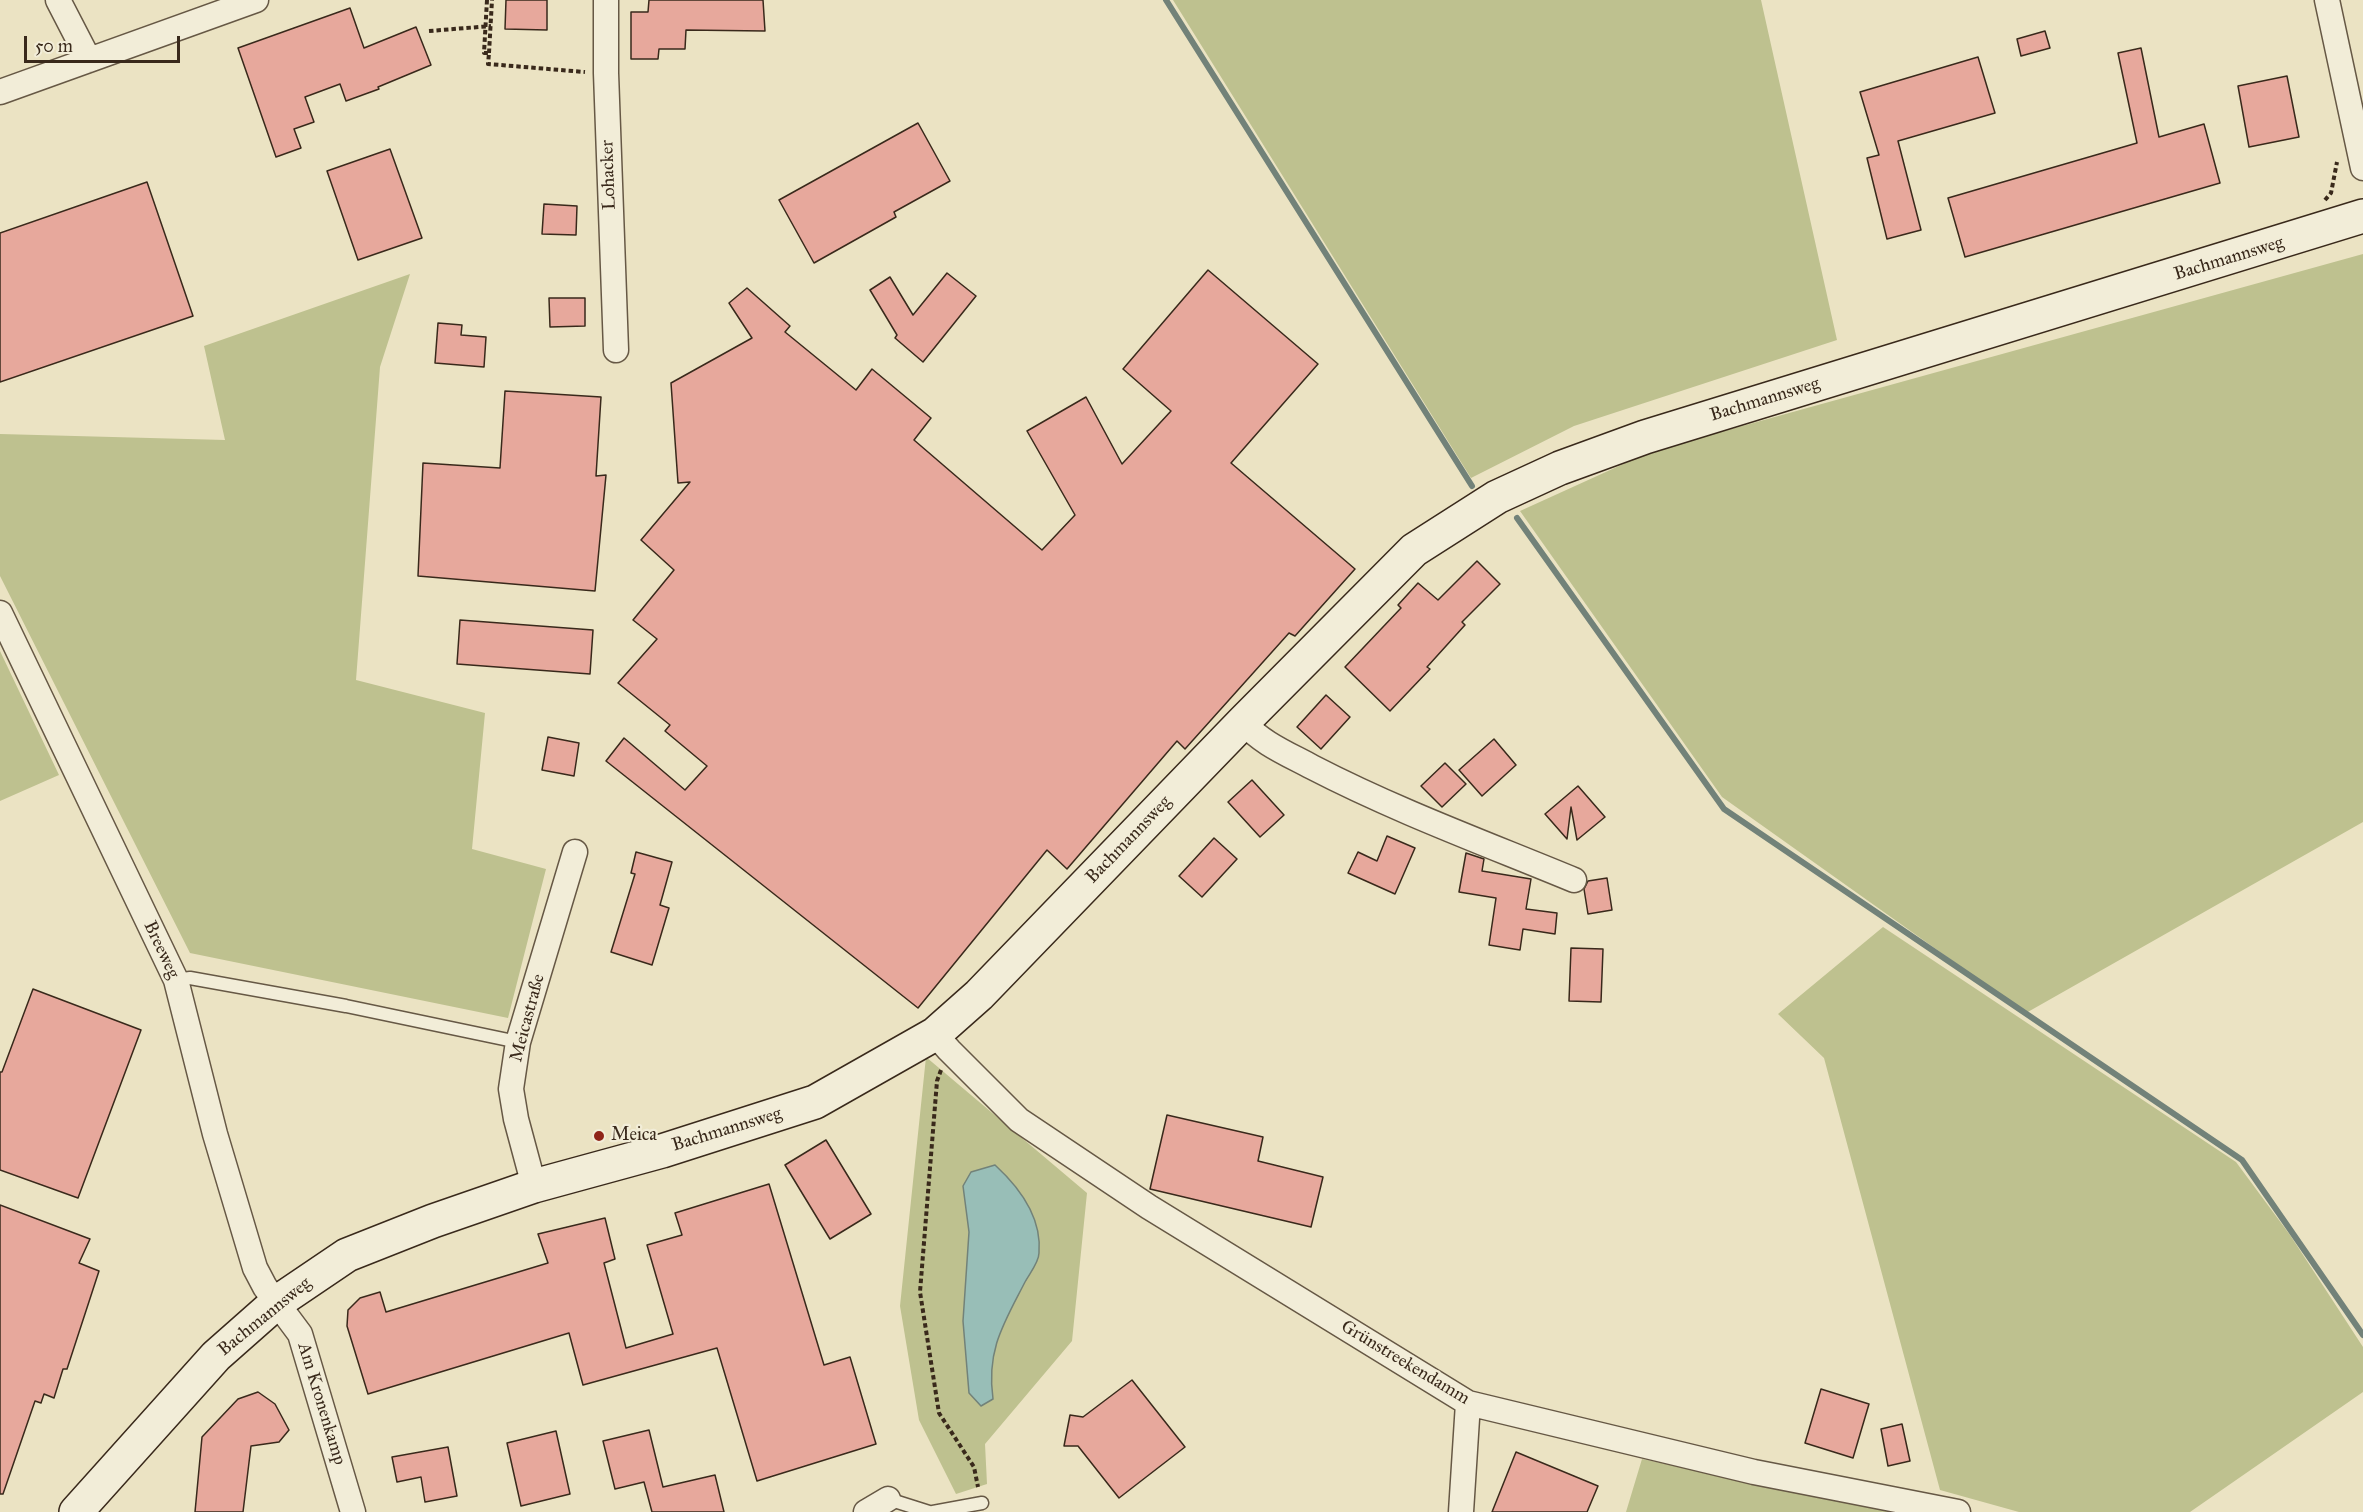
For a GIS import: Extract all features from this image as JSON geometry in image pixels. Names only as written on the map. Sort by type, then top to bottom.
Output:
[{"type":"street","points":[[58,0],[89,60]]},
{"type":"street","points":[[0,92],[256,0]]},
{"type":"street","name":"Lohacker","points":[[606,0],[606,73],[616,350]]},
{"type":"street","points":[[2327,0],[2363,168]]},
{"type":"street","name":"Bachmannsweg","points":[[76,1512],[216,1356],[276,1303],[347,1255],[433,1221],[534,1186],[662,1150],[815,1102],[942,1042],[979,995],[1243,722],[1414,550],[1497,497],[1560,468],[1656,433],[2363,216]]},
{"type":"street","name":"Breeweg","points":[[0,613],[176,980],[214,1134],[255,1269],[276,1303]]},
{"type":"street","points":[[1243,722],[1252,732],[1278,749],[1356,790],[1574,880]]},
{"type":"street","name":"Meicastraße","points":[[534,1186],[516,1119],[511,1089],[518,1042],[575,852]]},
{"type":"street","name":"Grünstreekendamm","points":[[942,1042],[1019,1120],[1149,1207],[1468,1403],[1754,1472],[1958,1512]]},
{"type":"street","name":"Am Kronenkamp","points":[[276,1303],[300,1334],[353,1512]]},
{"type":"street","points":[[1461,1512],[1468,1403]]},
{"type":"street","points":[[866,1512],[888,1499]]},
{"type":"lane","points":[[176,980],[190,978],[346,1006],[518,1042]]},
{"type":"lane","points":[[888,1499],[931,1512],[982,1503]]},
{"type":"path","points":[[487,0],[484,53],[489,52]]},
{"type":"path","points":[[492,0],[488,64],[606,73]]},
{"type":"path","points":[[429,31],[491,26]]},
{"type":"path","points":[[2324,201],[2331,193],[2338,166],[2336,155]]},
{"type":"path","points":[[942,1042],[920,1292],[939,1413],[974,1467],[982,1503]]},
{"type":"green space","points":[[1173,0],[1761,0],[1837,340],[1574,426],[1471,478]]},
{"type":"green space","points":[[2363,254],[2363,822],[2026,1013],[1722,797],[1520,511],[1652,451]]},
{"type":"green space","points":[[410,274],[380,367],[356,680],[485,713],[472,849],[546,869],[508,1018],[190,953],[0,576],[0,434],[225,440],[204,346]]},
{"type":"green space","points":[[0,651],[59,775],[0,801]]},
{"type":"green space","points":[[1883,927],[2236,1162],[2290,1235],[2363,1347],[2363,1392],[2190,1512],[2019,1512],[1940,1490],[1824,1058],[1778,1014]]},
{"type":"green space","points":[[926,1057],[1087,1193],[1072,1341],[985,1444],[987,1484],[956,1494],[919,1420],[900,1306]]},
{"type":"green space","points":[[1642,1459],[1895,1512],[1626,1512]]},
{"type":"water","points":[[995,1165],[1020,1193],[1033,1216],[1039,1240],[1039,1256],[1010,1311],[999,1338],[992,1366],[993,1399],[981,1406],[969,1393],[963,1321],[969,1232],[963,1186],[971,1172]]},
{"type":"building","points":[[506,0],[547,0],[547,30],[505,29]]},
{"type":"building","points":[[649,0],[763,0],[765,31],[686,30],[685,49],[659,49],[658,59],[631,59],[631,12],[648,12]]},
{"type":"building","points":[[350,8],[364,48],[416,27],[431,65],[378,87],[379,89],[346,101],[340,84],[305,97],[314,122],[294,129],[301,148],[276,157],[238,48]]},
{"type":"building","points":[[2045,31],[2050,48],[2021,56],[2017,39]]},
{"type":"building","points":[[2141,48],[2159,137],[2204,124],[2220,183],[1965,257],[1948,198],[2137,143],[2118,53]]},
{"type":"building","points":[[1978,57],[1995,113],[1898,141],[1921,230],[1887,239],[1867,158],[1879,155],[1860,92]]},
{"type":"building","points":[[2287,76],[2299,137],[2249,147],[2238,86]]},
{"type":"building","points":[[918,123],[950,181],[894,212],[896,217],[814,263],[779,200]]},
{"type":"building","points":[[390,149],[422,238],[358,260],[327,171]]},
{"type":"building","points":[[147,182],[193,316],[0,382],[0,233]]},
{"type":"building","points":[[544,204],[577,206],[576,235],[542,234]]},
{"type":"building","points":[[1208,270],[1318,364],[1231,463],[1355,569],[1295,636],[1289,633],[1185,749],[1177,741],[1067,869],[1047,850],[918,1008],[606,761],[624,738],[685,790],[707,766],[665,731],[670,725],[618,683],[657,639],[633,620],[674,570],[641,540],[690,482],[678,483],[671,383],[752,338],[729,303],[747,288],[790,326],[785,332],[856,390],[872,369],[931,418],[914,440],[1042,550],[1075,515],[1027,431],[1086,397],[1122,464],[1171,411],[1123,369]]},
{"type":"building","points":[[947,273],[976,296],[923,362],[895,338],[897,335],[870,290],[890,277],[913,315]]},
{"type":"building","points":[[549,298],[585,298],[585,326],[550,327]]},
{"type":"building","points":[[438,323],[462,325],[461,335],[486,337],[484,367],[435,363]]},
{"type":"building","points":[[505,391],[601,397],[596,476],[606,475],[595,591],[418,576],[423,463],[500,468]]},
{"type":"building","points":[[1477,561],[1500,584],[1462,622],[1465,625],[1427,667],[1430,669],[1390,711],[1345,667],[1401,608],[1398,605],[1418,583],[1438,600]]},
{"type":"building","points":[[460,620],[593,630],[590,674],[457,664]]},
{"type":"building","points":[[1326,695],[1350,717],[1321,749],[1297,727]]},
{"type":"building","points":[[548,737],[579,743],[574,776],[542,770]]},
{"type":"building","points":[[1494,739],[1516,765],[1482,796],[1459,770]]},
{"type":"building","points":[[1445,763],[1466,784],[1442,807],[1421,786]]},
{"type":"building","points":[[1252,780],[1284,815],[1260,837],[1228,802]]},
{"type":"building","points":[[1578,786],[1605,817],[1577,840],[1571,807],[1567,839],[1545,814]]},
{"type":"building","points":[[1387,836],[1415,848],[1395,894],[1348,873],[1358,852],[1377,861]]},
{"type":"building","points":[[1214,838],[1237,859],[1202,897],[1179,876]]},
{"type":"building","points":[[636,852],[672,862],[660,905],[669,908],[652,965],[611,952],[635,874],[631,873]]},
{"type":"building","points":[[1466,853],[1484,859],[1482,871],[1531,879],[1526,909],[1557,913],[1555,934],[1523,929],[1520,950],[1489,945],[1496,898],[1459,892]]},
{"type":"building","points":[[1607,878],[1612,910],[1588,914],[1584,889],[1588,881]]},
{"type":"building","points":[[1571,948],[1603,949],[1601,1002],[1569,1001]]},
{"type":"building","points":[[33,989],[141,1030],[78,1198],[0,1170],[0,1072],[2,1072]]},
{"type":"building","points":[[1167,1115],[1263,1137],[1258,1161],[1323,1177],[1311,1227],[1150,1189]]},
{"type":"building","points":[[826,1140],[871,1214],[830,1239],[785,1165]]},
{"type":"building","points":[[769,1184],[824,1365],[850,1357],[876,1444],[757,1481],[717,1348],[583,1385],[569,1333],[368,1394],[347,1326],[348,1310],[360,1298],[380,1292],[386,1312],[548,1263],[538,1234],[605,1218],[615,1259],[604,1263],[626,1348],[673,1334],[647,1245],[682,1235],[675,1213]]},
{"type":"building","points":[[0,1205],[90,1239],[79,1263],[99,1271],[67,1369],[63,1369],[54,1398],[44,1394],[41,1403],[35,1401],[3,1494],[0,1494]]},
{"type":"building","points":[[1132,1380],[1185,1447],[1119,1498],[1078,1446],[1064,1446],[1070,1415],[1083,1417]]},
{"type":"building","points":[[1821,1389],[1869,1404],[1853,1458],[1805,1443]]},
{"type":"building","points":[[258,1392],[275,1404],[289,1430],[279,1442],[251,1446],[243,1512],[195,1512],[202,1437],[238,1399]]},
{"type":"building","points":[[1902,1424],[1910,1461],[1888,1466],[1881,1429]]},
{"type":"building","points":[[649,1430],[663,1487],[715,1475],[724,1512],[652,1512],[644,1482],[615,1489],[603,1441]]},
{"type":"building","points":[[556,1431],[570,1494],[521,1506],[507,1443]]},
{"type":"building","points":[[448,1447],[457,1496],[425,1502],[421,1477],[397,1482],[392,1457]]},
{"type":"building","points":[[1516,1452],[1598,1486],[1587,1512],[1492,1512]]},
{"type":"waterway","points":[[1166,0],[1472,486]]},
{"type":"waterway","points":[[1517,518],[1724,809],[2242,1160],[2363,1335]]},
{"type":"place","name":"Meica","points":[[599,1136]]}]
